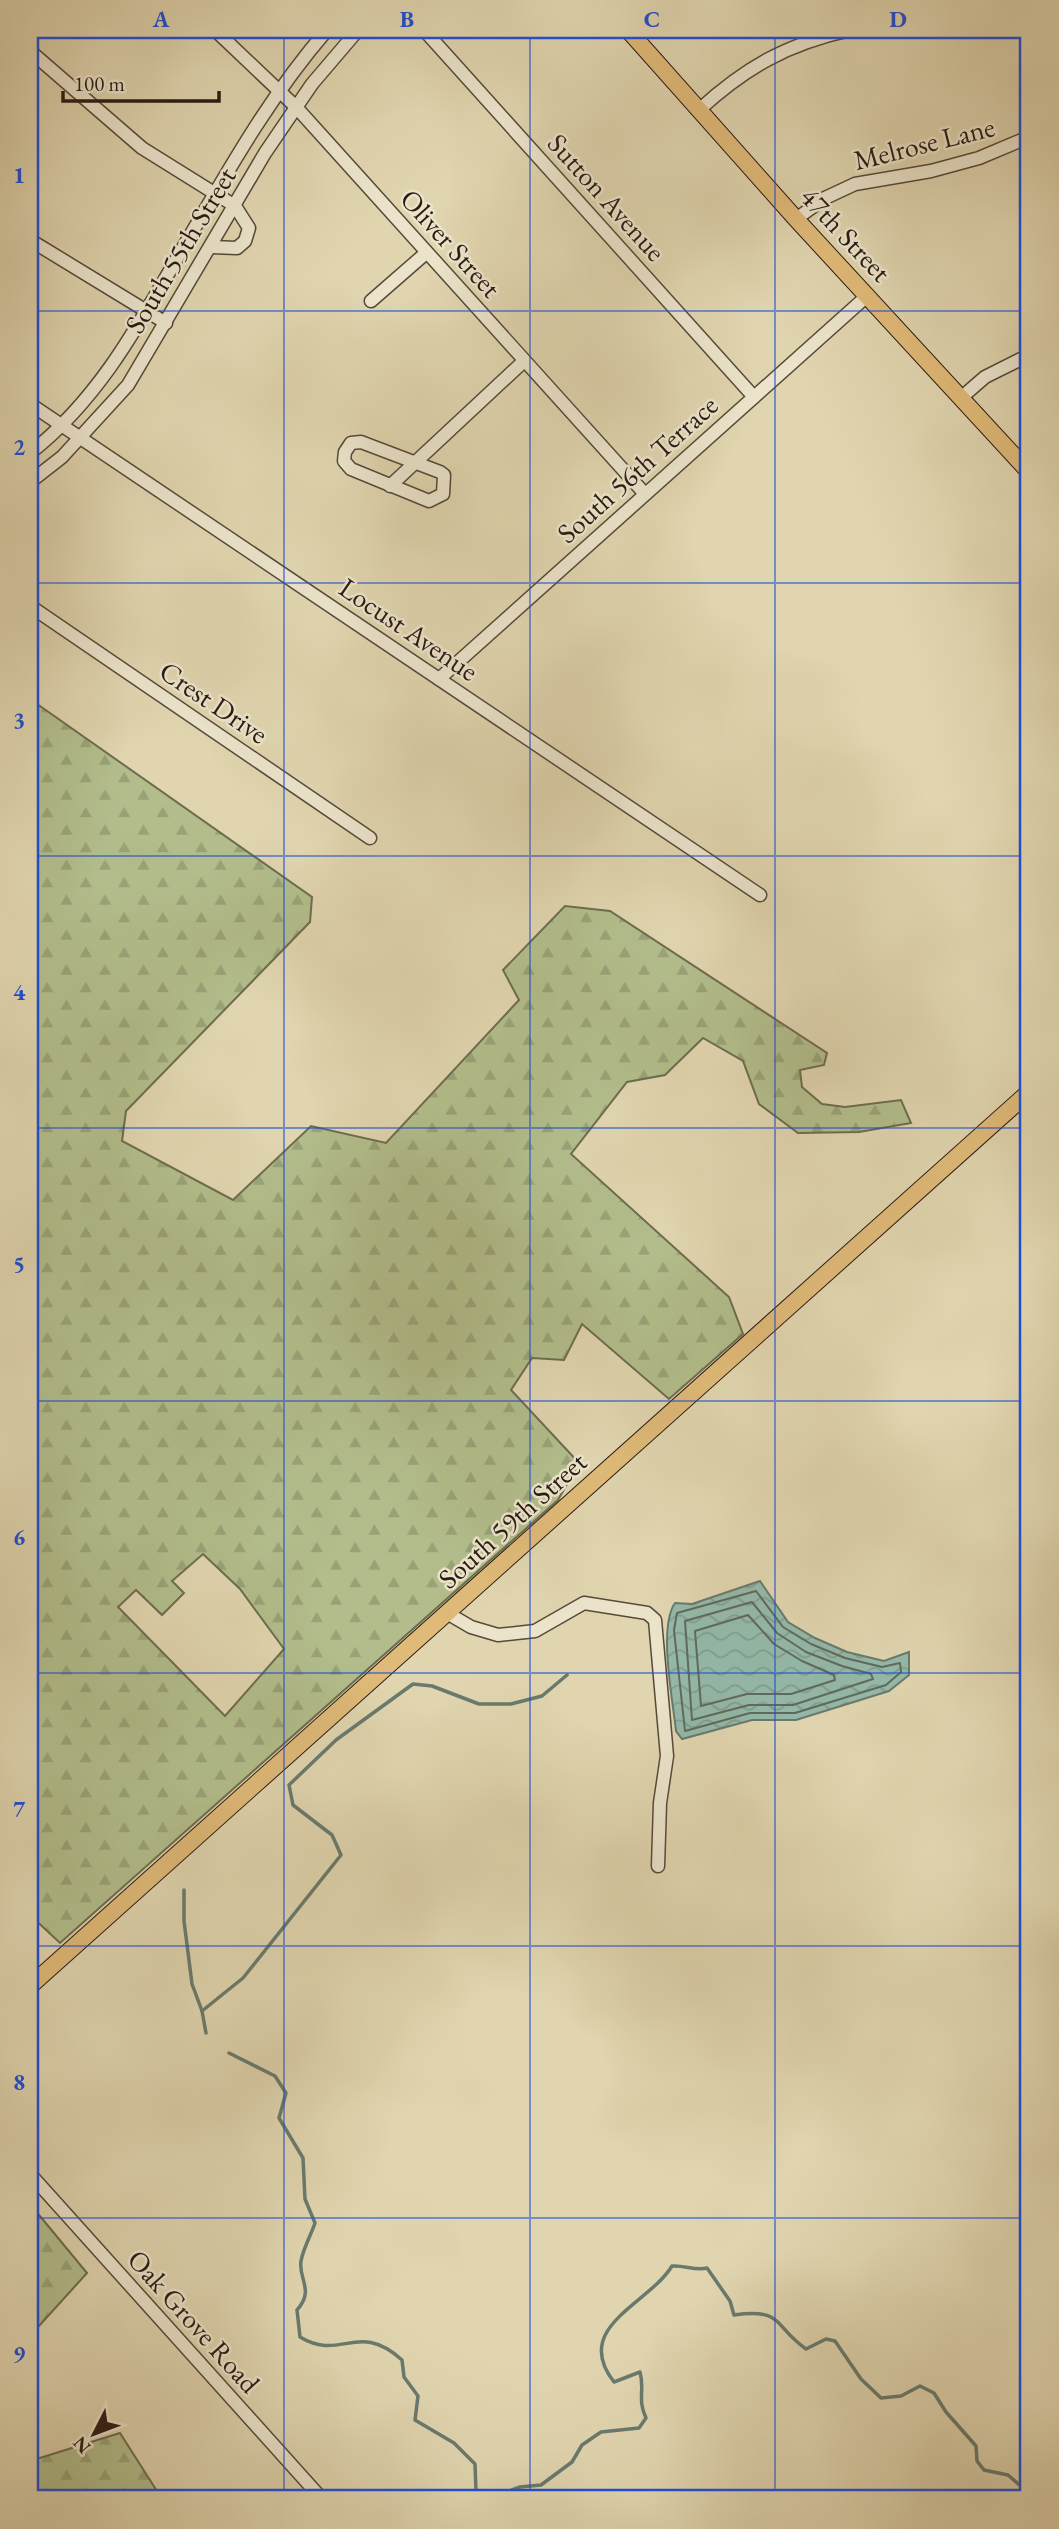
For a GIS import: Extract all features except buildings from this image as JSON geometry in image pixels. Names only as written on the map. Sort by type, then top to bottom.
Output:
[{"type":"main road","name":"47th Street","points":[[628,30],[796,219],[1029,472]]},
{"type":"main road","name":"South 59th Street","points":[[30,1986],[1029,1092]]},
{"type":"street","name":"Oliver Street","points":[[215,30],[296,107],[645,494]]},
{"type":"street","name":"South 55th Street","points":[[30,453],[103,379],[279,90],[327,30]]},
{"type":"street","name":"South 55th Street","points":[[30,482],[62,457],[128,385],[296,107],[358,30]]},
{"type":"street","name":"Sutton Avenue","points":[[424,30],[754,397]]},
{"type":"street","points":[[699,110],[733,78],[768,59],[803,42],[850,30]]},
{"type":"street","points":[[30,51],[142,149],[235,206],[248,228],[245,242],[237,248],[211,247]]},
{"type":"street","name":"Melrose Lane","points":[[796,219],[825,198],[855,184],[979,158],[1029,137]]},
{"type":"street","points":[[30,240],[166,323]]},
{"type":"street","points":[[371,301],[426,253]]},
{"type":"street","name":"South 56th Terrace","points":[[439,679],[867,296]]},
{"type":"street","points":[[962,397],[985,377],[1029,355]]},
{"type":"street","points":[[390,486],[524,361]]},
{"type":"street","name":"Locust Avenue","points":[[30,404],[760,895]]},
{"type":"street","points":[[361,442],[414,463],[444,475],[443,494],[429,501],[351,469],[344,461],[345,452],[351,443],[361,442]]},
{"type":"street","name":"Crest Drive","points":[[30,606],[370,838]]},
{"type":"street","points":[[447,1613],[471,1627],[498,1635],[535,1631],[584,1603],[647,1613],[655,1620],[667,1756],[660,1803],[658,1866]]},
{"type":"street","name":"Oak Grove Road","points":[[30,2174],[322,2499]]},
{"type":"green space","points":[[30,699],[312,897],[310,922],[126,1111],[122,1141],[233,1200],[311,1126],[386,1143],[519,1000],[503,970],[565,906],[610,911],[827,1053],[824,1065],[800,1070],[802,1087],[822,1104],[845,1107],[901,1100],[911,1123],[859,1132],[798,1133],[759,1104],[743,1061],[703,1038],[665,1075],[627,1082],[571,1154],[729,1297],[743,1334],[669,1399],[582,1324],[564,1360],[532,1358],[511,1390],[579,1463],[558,1500],[60,1943],[30,1915]],"holes":[[[203,1554],[240,1589],[284,1649],[225,1716],[118,1607],[136,1590],[162,1615],[184,1593],[172,1581]]]},
{"type":"green space","points":[[30,2204],[87,2273],[30,2336]]},
{"type":"green space","points":[[120,2433],[162,2499],[30,2499],[30,2461]]},
{"type":"water","points":[[760,1581],[788,1622],[847,1652],[884,1661],[909,1652],[909,1675],[889,1691],[796,1720],[752,1720],[682,1739],[676,1731],[667,1646],[670,1614],[675,1603],[692,1604]]},
{"type":"waterway","points":[[206,2033],[202,2011],[243,1978],[341,1855],[332,1835],[293,1805],[289,1785],[336,1740],[413,1684],[432,1686],[479,1704],[511,1704],[542,1696],[567,1675]]},
{"type":"waterway","points":[[184,1890],[184,1921],[192,1984],[202,2011]]},
{"type":"waterway","points":[[229,2053],[275,2076],[286,2093],[279,2118],[303,2158],[305,2199],[315,2223],[301,2261],[305,2296],[297,2310],[300,2337],[314,2344],[327,2346],[373,2343],[402,2360],[404,2377],[418,2396],[415,2420],[454,2443],[475,2464],[476,2491],[495,2496],[520,2487],[541,2485],[572,2462],[582,2445],[601,2432],[639,2428],[646,2418],[642,2405],[640,2372],[614,2382],[603,2363],[602,2346],[607,2331],[618,2318],[661,2280],[672,2266],[677,2266],[707,2268],[730,2301],[734,2315],[762,2314],[770,2317],[806,2349],[826,2339],[835,2341],[861,2379],[881,2398],[901,2396],[920,2386],[934,2393],[946,2412],[976,2446],[977,2461],[984,2470],[1008,2475],[1029,2493]]}]
